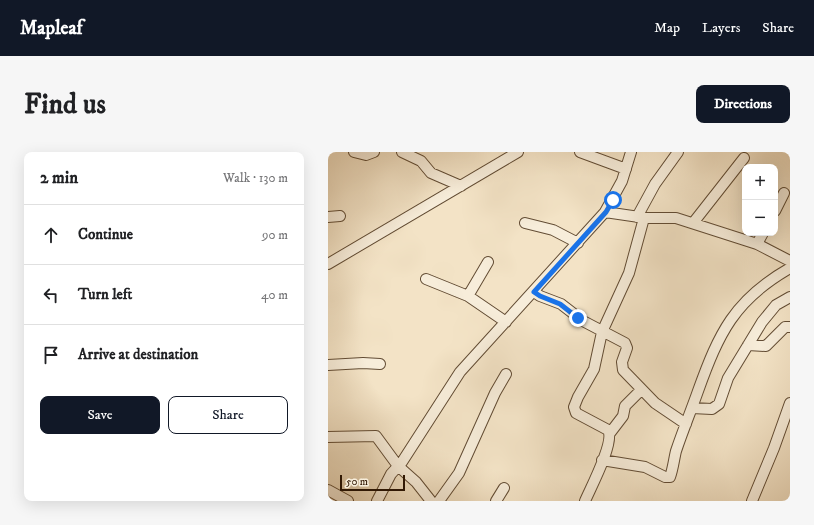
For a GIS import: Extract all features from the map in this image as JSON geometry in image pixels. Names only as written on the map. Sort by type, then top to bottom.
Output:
[{"type":"street","points":[[354,152],[366,155],[374,152]]},
{"type":"street","points":[[402,152],[423,163],[431,173],[461,186]]},
{"type":"street","points":[[328,264],[518,152]]},
{"type":"street","points":[[580,152],[626,169]]},
{"type":"street","points":[[377,501],[391,474],[398,466],[460,372],[606,212],[622,181],[631,152]]},
{"type":"street","points":[[610,433],[605,428],[578,414],[574,409],[578,397],[594,369],[602,332],[630,273],[640,217],[655,184],[678,152]]},
{"type":"street","points":[[693,223],[744,158]]},
{"type":"street","points":[[778,204],[784,193]]},
{"type":"street","points":[[606,212],[640,217],[676,218],[757,244],[790,261]]},
{"type":"street","points":[[328,217],[340,216]]},
{"type":"street","points":[[524,223],[553,230],[578,243]]},
{"type":"street","points":[[757,244],[761,236]]},
{"type":"street","points":[[468,296],[488,262]]},
{"type":"street","points":[[602,460],[646,467],[669,478],[686,424],[716,344],[732,318],[761,286],[790,268]]},
{"type":"street","points":[[426,279],[468,296],[506,322]]},
{"type":"street","points":[[534,292],[560,304],[583,321],[627,345],[622,367],[641,390],[666,411],[686,424]]},
{"type":"street","points":[[692,408],[712,410],[719,404],[728,378],[762,322],[776,305],[790,297]]},
{"type":"street","points":[[748,345],[766,346],[784,326],[790,327]]},
{"type":"street","points":[[328,365],[363,363],[380,364]]},
{"type":"street","points":[[439,501],[459,473],[490,404],[506,374]]},
{"type":"street","points":[[585,501],[602,460],[610,438],[610,433],[623,416],[625,406],[641,390]]},
{"type":"street","points":[[752,501],[774,448],[790,403]]},
{"type":"street","points":[[328,438],[376,436],[398,466],[416,482],[431,501]]},
{"type":"street","points":[[496,501],[504,488]]},
{"type":"street","points":[[328,490],[348,501]]},
{"type":"route","points":[[578,318],[564,306],[534,292],[606,212],[613,200]]}]
